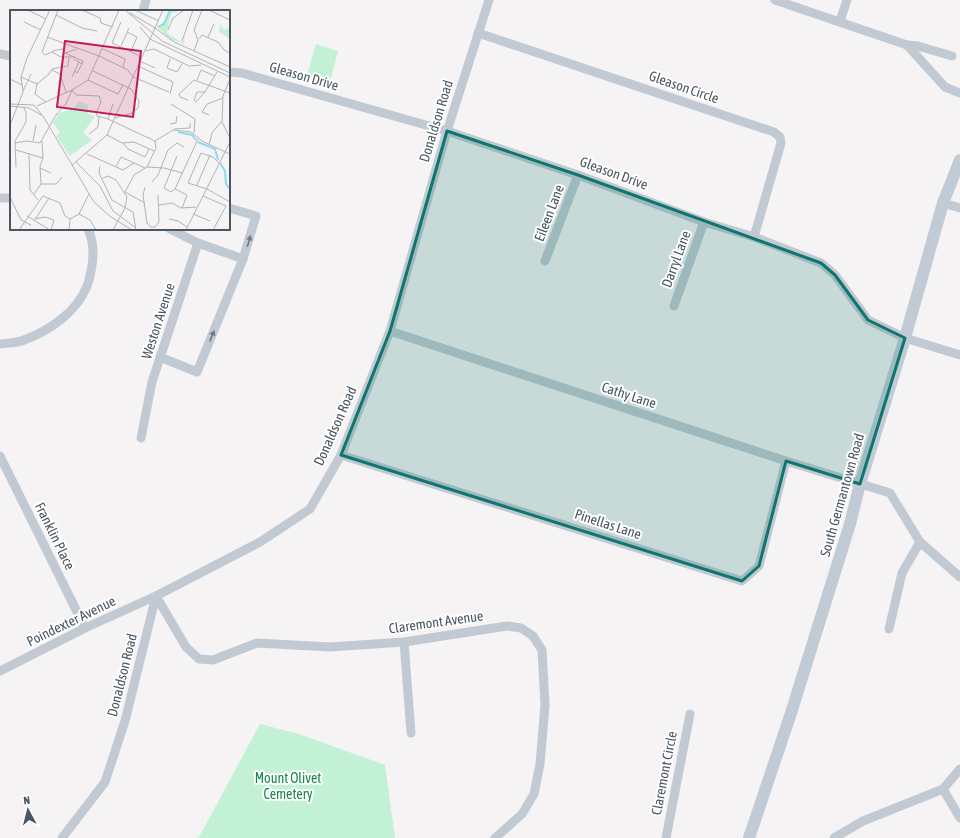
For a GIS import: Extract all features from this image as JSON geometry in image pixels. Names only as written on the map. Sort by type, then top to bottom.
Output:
[{"type":"main road","name":"South Germantown Road","points":[[749,838],[791,713],[848,531],[860,484],[905,338],[944,203],[960,160]]},
{"type":"street","points":[[143,10],[146,0]]},
{"type":"street","name":"Donaldson Road","points":[[62,838],[105,782],[125,721],[156,596],[260,542],[310,509],[341,455],[390,331],[447,131],[489,0]]},
{"type":"street","points":[[775,0],[907,45],[918,46],[952,56]]},
{"type":"street","points":[[840,21],[847,0]]},
{"type":"street","name":"Gleason Circle","points":[[478,33],[774,132],[780,137],[781,143],[754,237]]},
{"type":"street","points":[[907,45],[945,86],[960,93]]},
{"type":"street","name":"Gleason Drive","points":[[230,72],[242,73],[447,131],[578,175],[704,222],[754,237],[821,263],[835,275],[868,320],[905,338],[960,355]]},
{"type":"street","name":"Eileen Lane","points":[[545,261],[578,175]]},
{"type":"street","points":[[944,203],[960,208]]},
{"type":"street","points":[[160,357],[197,372],[243,259],[256,216],[230,208]]},
{"type":"street","name":"Darryl Lane","points":[[674,306],[704,222]]},
{"type":"street","points":[[0,344],[23,341],[63,318],[74,308],[88,286],[93,261],[92,242],[88,230]]},
{"type":"street","points":[[172,230],[198,243],[243,259]]},
{"type":"street","name":"Weston Avenue","points":[[141,438],[152,382],[198,243]]},
{"type":"street","name":"Cathy Lane","points":[[390,331],[786,461],[890,493],[920,542],[960,578]]},
{"type":"street","name":"Pinellas Lane","points":[[341,455],[742,581],[759,566],[786,461]]},
{"type":"street","name":"Franklin Place","points":[[0,456],[85,628]]},
{"type":"street","points":[[889,629],[902,573],[920,542]]},
{"type":"street","name":"Poindexter Avenue","points":[[0,672],[85,628],[156,596]]},
{"type":"street","name":"Claremont Avenue","points":[[156,596],[186,648],[199,659],[212,660],[257,643],[330,647],[404,642],[507,626],[522,628],[533,636],[542,650],[544,705],[540,764],[534,794],[522,814],[495,838]]},
{"type":"street","points":[[404,642],[411,733]]},
{"type":"street","name":"Claremont Circle","points":[[666,838],[690,714]]},
{"type":"street","points":[[834,838],[863,821],[944,789],[960,769]]},
{"type":"street","points":[[944,789],[960,818]]},
{"type":"highlighted area","points":[[447,131],[578,175],[821,263],[835,275],[868,320],[905,338],[860,484],[786,461],[759,566],[742,581],[341,455],[390,331]]},
{"type":"green space","points":[[316,44],[338,51],[328,89],[305,82]]},
{"type":"green space","name":"Mount Olivet Cemetery","points":[[260,724],[299,734],[385,765],[395,838],[196,838],[199,837]]}]
